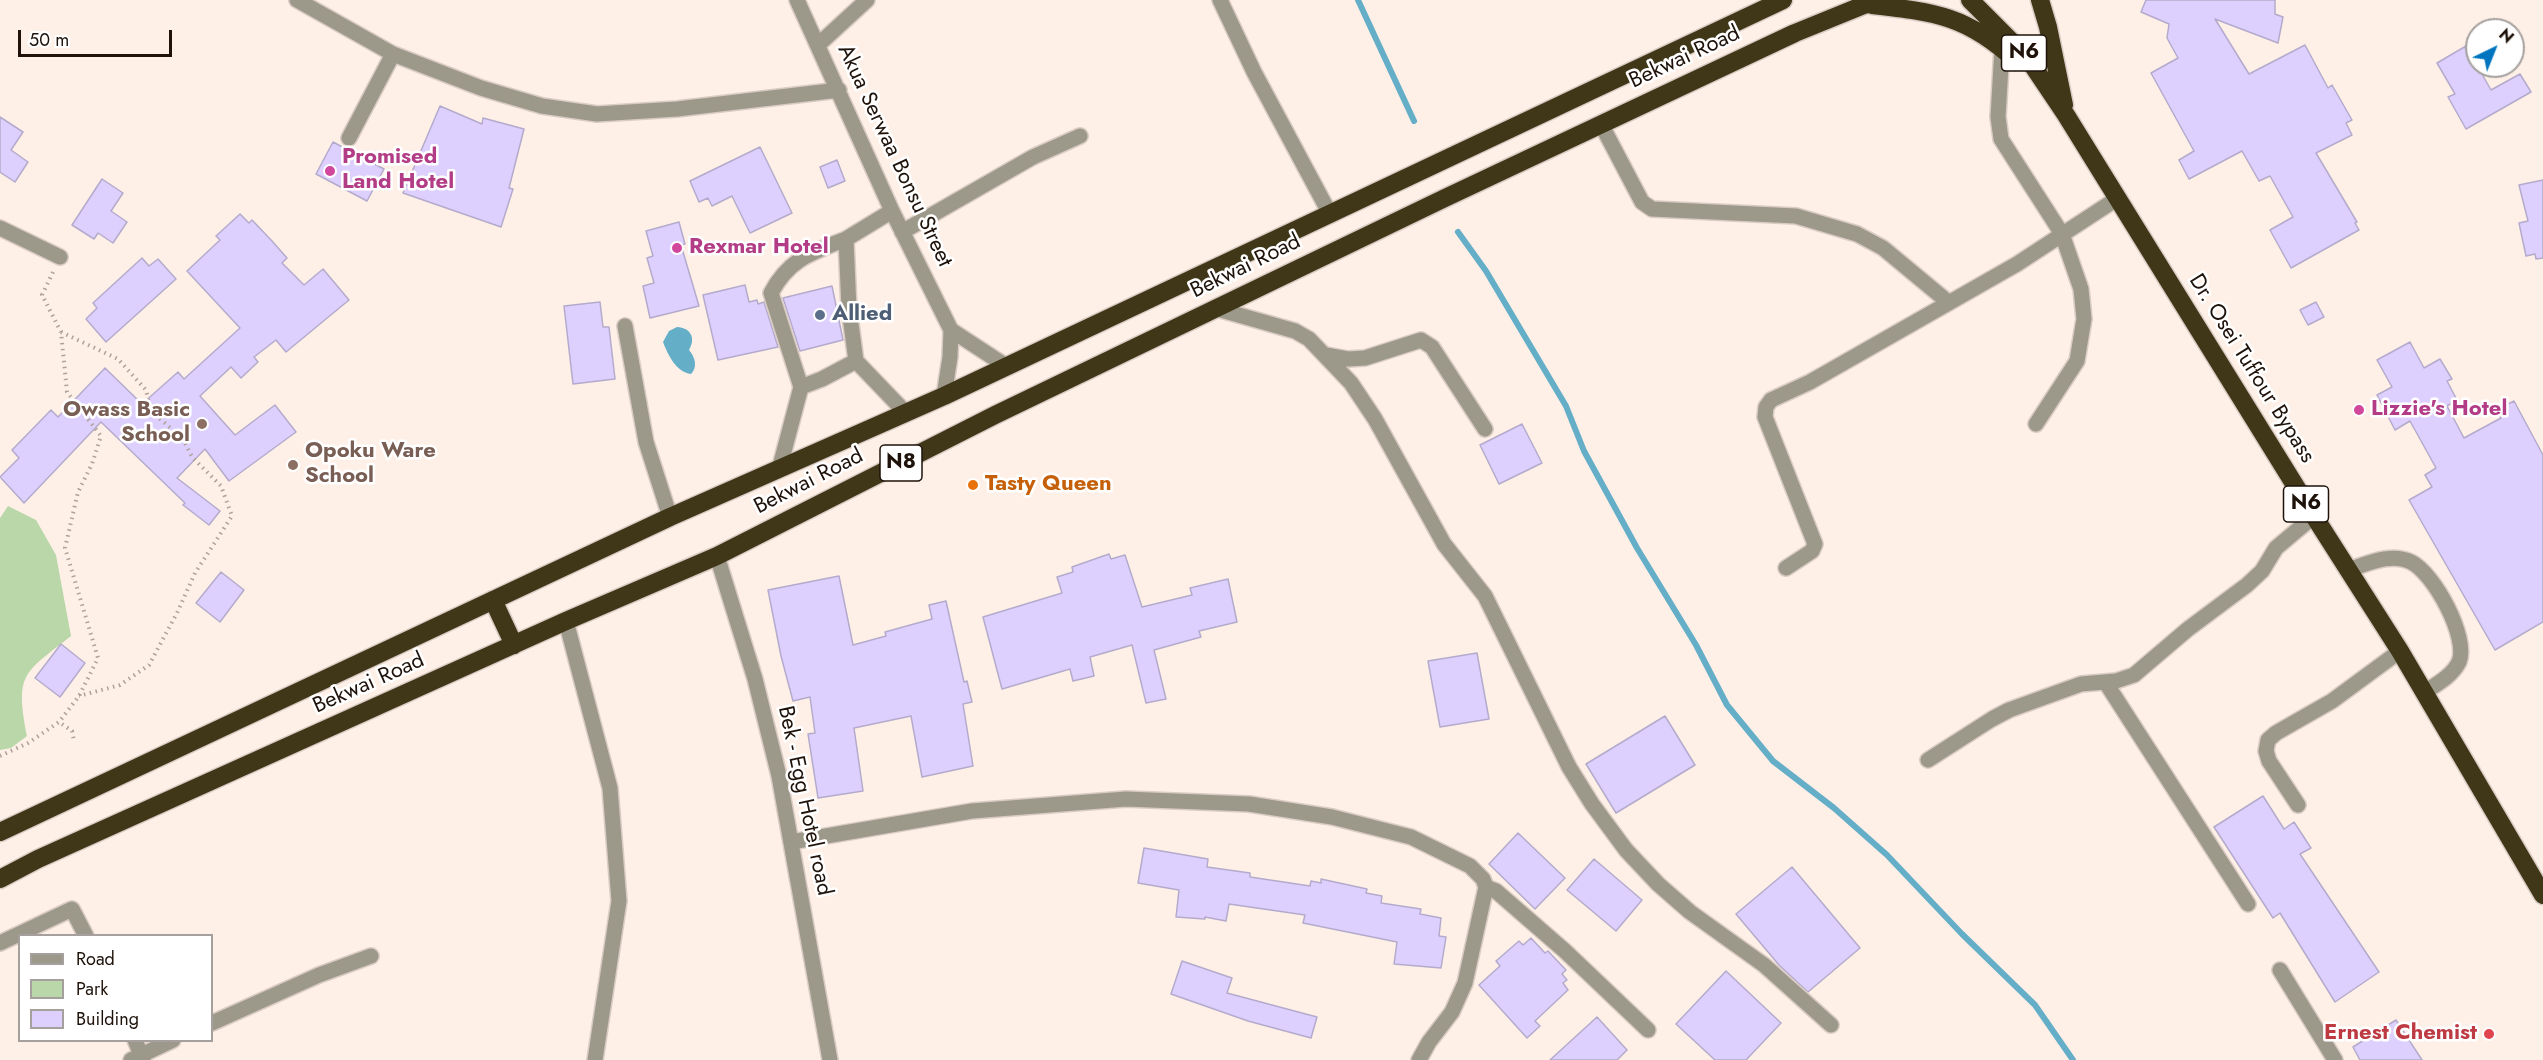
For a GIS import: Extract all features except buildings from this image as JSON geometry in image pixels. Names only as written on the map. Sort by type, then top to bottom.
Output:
[{"type":"highway","name":"Bekwai Road","points":[[0,832],[670,517],[944,396],[1783,0]]},
{"type":"highway","name":"N8","points":[[1864,5],[1887,0]]},
{"type":"highway","name":"Dr. Osei Tuffour Bypass","points":[[1970,0],[2027,57],[2066,115],[2400,651],[2543,895]]},
{"type":"highway","name":"Dr. Osei Tuffour Bypass","points":[[2040,0],[2048,27],[2066,115]]},
{"type":"highway","name":"Bekwai Road","points":[[0,879],[48,855],[566,621],[717,556],[1214,308],[1795,33],[1864,5]]},
{"type":"highway","points":[[1864,5],[1924,11],[1963,23],[2002,48],[2055,98]]},
{"type":"highway","points":[[493,600],[514,645]]},
{"type":"street","points":[[297,0],[393,54],[481,88],[542,106],[597,114],[677,109],[839,90]]},
{"type":"street","name":"Akua Serwaa Bonsu Street","points":[[797,0],[892,211],[951,330]]},
{"type":"street","points":[[818,45],[867,0]]},
{"type":"street","points":[[1220,0],[1254,72],[1329,214]]},
{"type":"street","points":[[2002,48],[1998,117],[2001,139],[2062,234],[2081,289],[2084,319],[2077,361],[2036,424]]},
{"type":"street","points":[[349,138],[393,54]]},
{"type":"street","points":[[1601,124],[1642,202],[1652,209],[1797,216],[1857,234],[1883,248],[1947,302]]},
{"type":"street","points":[[902,232],[1026,161],[1080,136]]},
{"type":"street","points":[[1786,568],[1812,551],[1815,544],[1765,417],[1766,408],[1771,400],[1810,382],[2017,264],[2118,198]]},
{"type":"street","points":[[779,470],[801,387],[771,293],[781,275],[803,256],[846,239],[892,211]]},
{"type":"street","points":[[0,228],[60,257]]},
{"type":"street","points":[[846,239],[849,309],[856,361],[905,412]]},
{"type":"street","points":[[1214,308],[1295,331],[1309,339],[1351,383],[1376,419],[1444,544],[1485,596],[1569,767],[1598,813],[1626,850],[1658,884],[1690,912],[1764,965],[1831,1025]]},
{"type":"street","points":[[624,326],[646,442],[670,517]]},
{"type":"street","points":[[951,330],[1006,366]]},
{"type":"street","points":[[944,396],[950,365],[951,330]]},
{"type":"street","points":[[1326,355],[1348,359],[1365,358],[1421,340],[1432,347],[1485,429]]},
{"type":"street","points":[[801,387],[856,361]]},
{"type":"street","points":[[1928,760],[2009,710],[2081,684],[2106,683],[2134,675],[2156,659],[2188,629],[2247,585],[2262,571],[2276,548],[2314,516]]},
{"type":"street","name":"Bek - Egg Hotel road","points":[[717,556],[755,679],[778,776],[830,1060]]},
{"type":"street","points":[[2348,570],[2379,560],[2394,558],[2411,562],[2424,572],[2449,610],[2459,635],[2461,651],[2452,672],[2425,692]]},
{"type":"street","points":[[566,621],[610,788],[620,901],[594,1060]]},
{"type":"street","points":[[2298,805],[2269,761],[2266,751],[2268,740],[2332,700],[2400,651]]},
{"type":"street","points":[[2106,683],[2248,904]]},
{"type":"street","points":[[791,842],[972,811],[1125,799],[1249,804],[1332,817],[1410,837],[1470,866],[1483,879],[1486,887],[1465,983],[1452,1012],[1429,1042],[1419,1060]]},
{"type":"street","points":[[1486,887],[1496,891],[1648,1030]]},
{"type":"street","points":[[19,934],[72,909],[85,934]]},
{"type":"street","points":[[0,943],[18,934]]},
{"type":"street","points":[[213,1023],[319,975],[371,956]]},
{"type":"street","points":[[2280,970],[2335,1060]]},
{"type":"street","points":[[138,1054],[170,1042]]},
{"type":"path","points":[[0,756],[27,743],[59,722],[79,696],[98,658],[65,548],[78,492],[92,464],[101,436],[67,392],[61,332],[42,295],[60,257]]},
{"type":"path","points":[[61,332],[118,359],[146,390],[151,411],[183,439],[192,457],[220,486],[232,516],[195,573],[149,665],[120,685],[79,696]]},
{"type":"path","points":[[59,722],[72,731],[74,741]]},
{"type":"green space","points":[[8,506],[36,520],[56,555],[71,636],[42,659],[26,677],[22,699],[27,736],[11,748],[0,750],[0,518]]},
{"type":"water","points":[[677,327],[686,329],[691,334],[692,341],[689,350],[695,365],[691,374],[677,366],[663,342],[669,331]]},
{"type":"waterway","points":[[1358,0],[1414,121]]},
{"type":"waterway","points":[[1458,232],[1486,271],[1566,406],[1584,451],[1637,548],[1696,645],[1727,705],[1773,761],[1834,808],[1887,855],[1962,934],[2035,1005],[2073,1060]]},
{"type":"place","name":"Promised Land Hotel","points":[[330,171]]},
{"type":"place","name":"Rexmar Hotel","points":[[677,248]]},
{"type":"place","name":"Allied","points":[[820,315]]},
{"type":"place","name":"Lizzie's Hotel","points":[[2359,410]]},
{"type":"place","name":"Owass Basic School","points":[[202,424]]},
{"type":"place","name":"Opoku Ware School","points":[[293,465]]},
{"type":"place","name":"Tasty Queen","points":[[973,485]]},
{"type":"place","name":"Ernest Chemist","points":[[2489,1034]]}]
